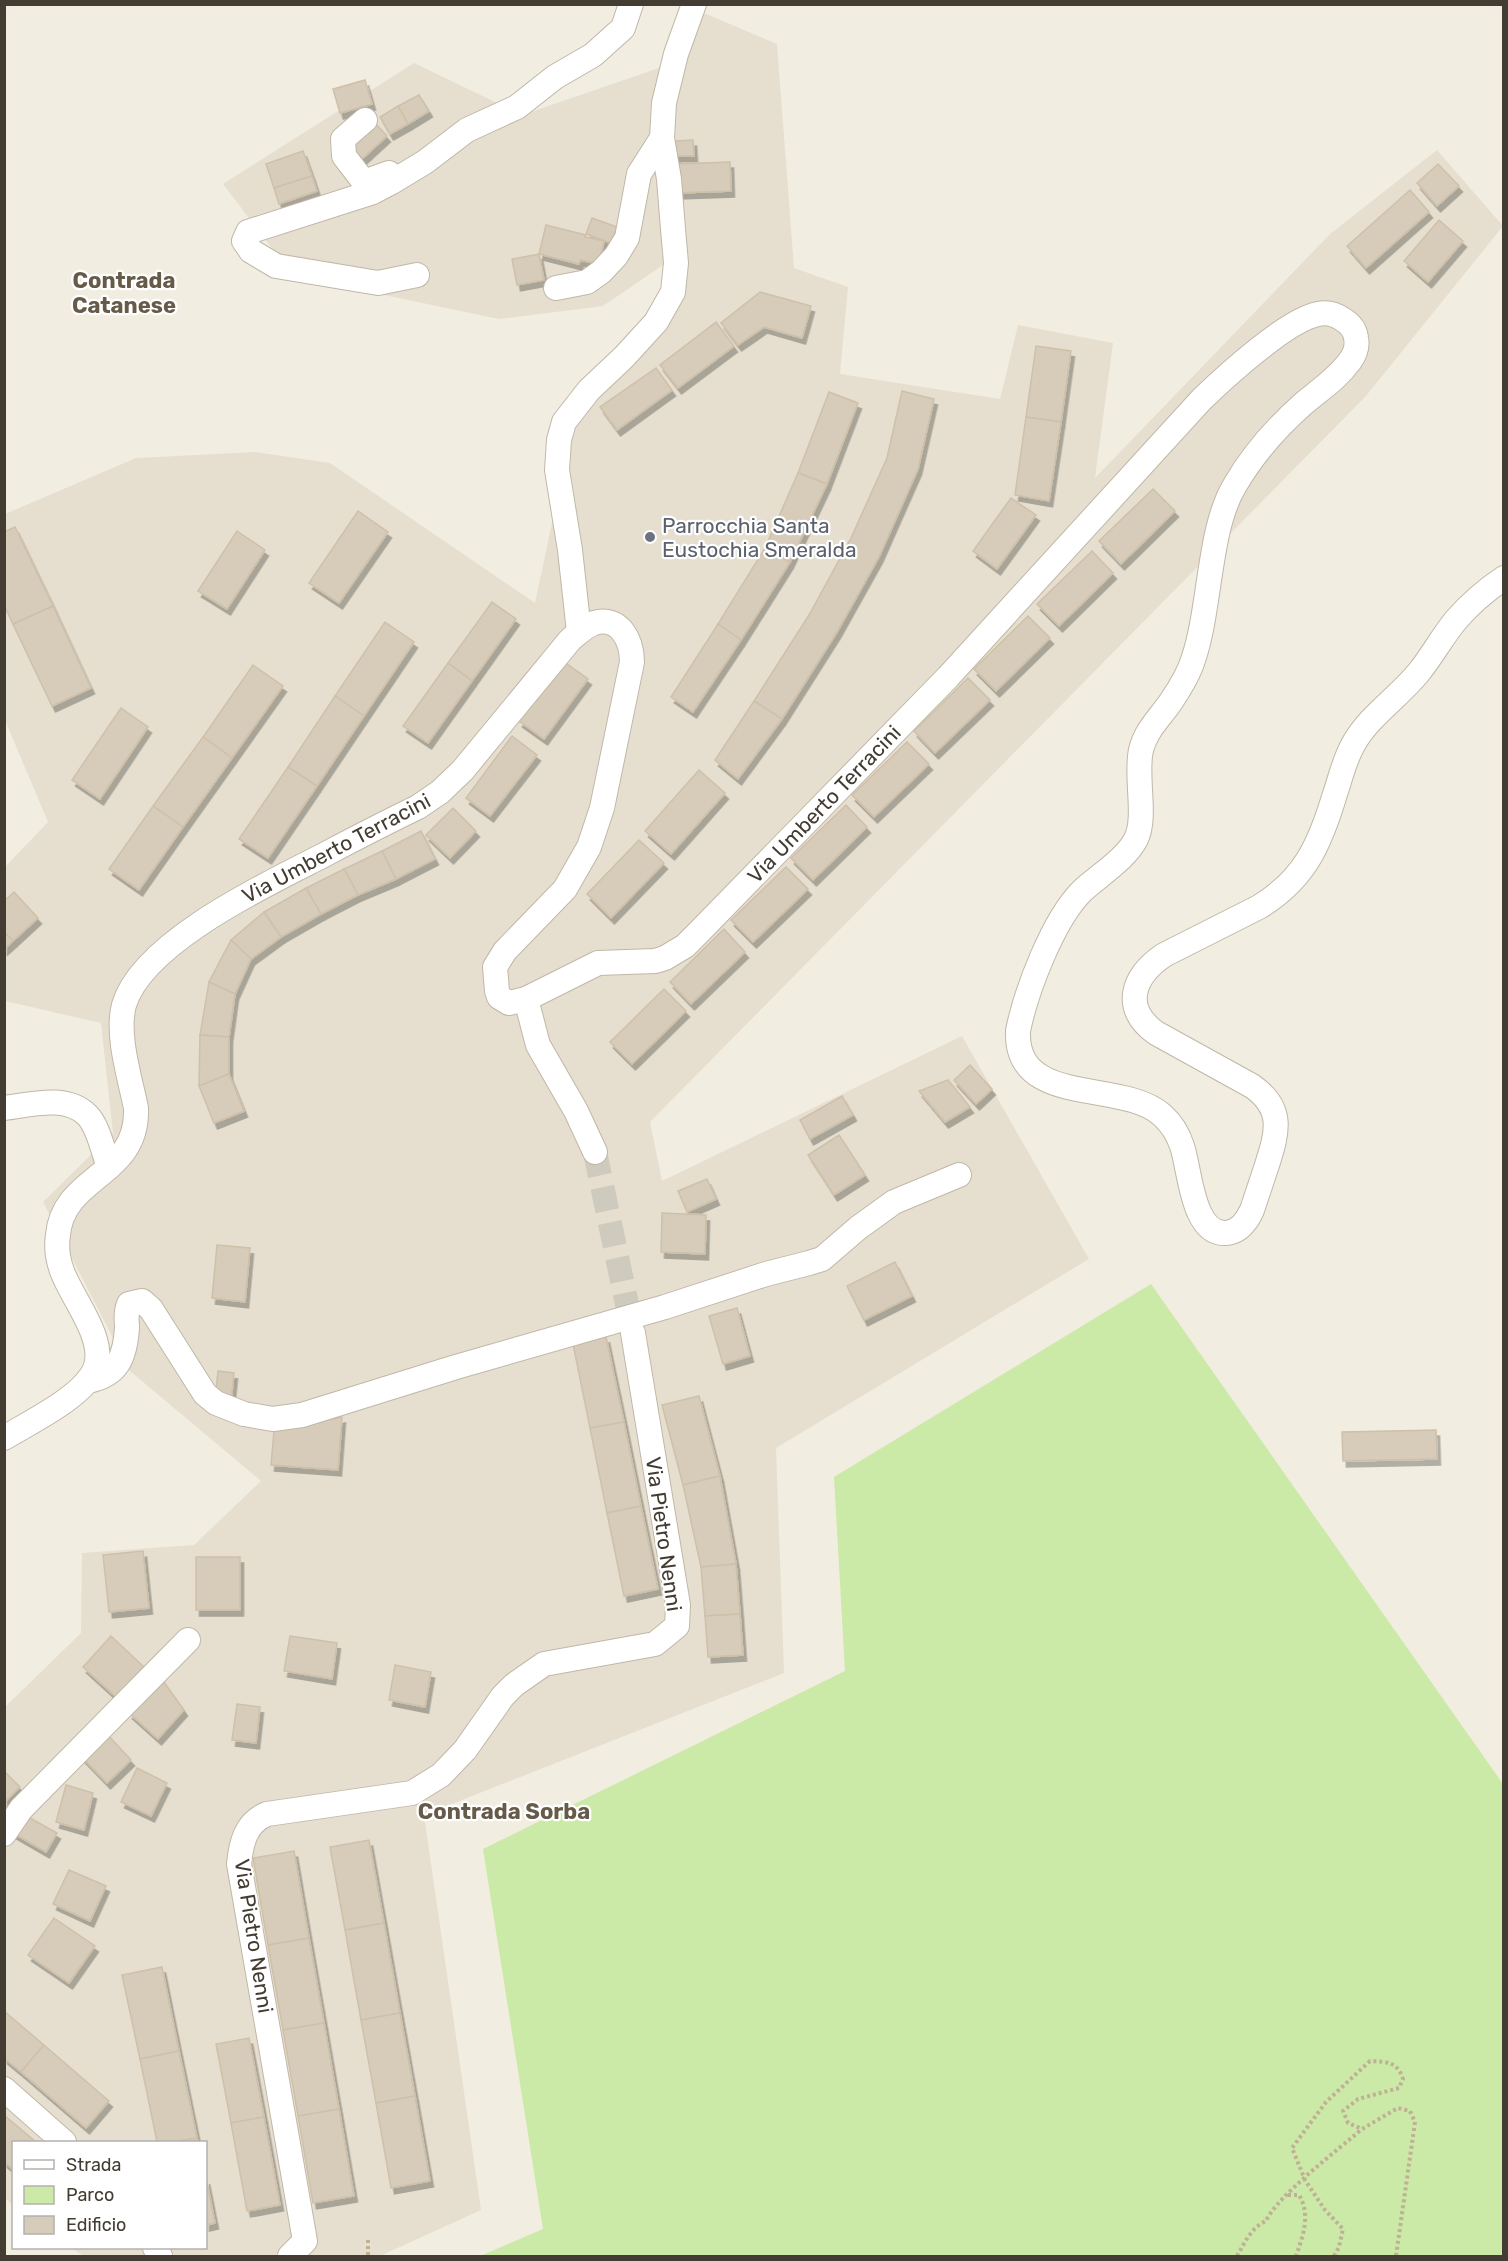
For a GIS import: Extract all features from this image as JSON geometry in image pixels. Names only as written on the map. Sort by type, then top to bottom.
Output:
[{"type":"street","points":[[417,275],[378,283],[276,266],[251,250],[244,241],[248,232],[373,192],[425,162],[466,130],[517,107],[555,77],[593,55],[623,28],[631,4]]},
{"type":"street","points":[[579,632],[570,550],[557,470],[559,440],[564,422],[570,414],[589,390],[656,322],[673,292],[674,241],[669,179],[662,138],[667,93],[676,54],[694,4]]},
{"type":"street","points":[[366,120],[343,139],[344,156],[364,182],[407,164],[425,162]]},
{"type":"street","points":[[556,288],[587,282],[616,256],[627,237],[639,174],[662,138]]},
{"type":"street","name":"Via Umberto Terracini","points":[[88,1381],[96,1366],[95,1342],[62,1272],[57,1246],[58,1234],[68,1206],[83,1188],[127,1149],[135,1129],[136,1108],[122,1034],[125,1002],[144,972],[182,937],[242,898],[417,807],[440,792],[463,771],[553,659],[579,632],[595,622],[602,621],[614,624],[628,638],[633,662],[602,808],[586,854],[573,877],[555,901],[505,951],[495,967],[496,991],[499,997],[509,1003],[526,999],[590,966],[607,962],[655,961],[665,958],[685,946],[900,727],[1140,465],[1217,385],[1253,354],[1287,330],[1309,317],[1322,313],[1345,320],[1354,330],[1357,344],[1348,363],[1280,428],[1233,489],[1221,520],[1205,616],[1192,663],[1173,699],[1151,727],[1143,744],[1139,765],[1140,818],[1136,839],[1127,851],[1082,892],[1061,918],[1038,969],[1017,1040],[1022,1057],[1033,1071],[1042,1077],[1065,1086],[1140,1103],[1162,1115],[1173,1128],[1182,1145],[1197,1210],[1206,1224],[1218,1232],[1232,1232],[1249,1218],[1276,1136],[1275,1114],[1267,1100],[1252,1086],[1156,1033],[1145,1024],[1135,1006],[1139,978],[1152,963],[1164,955],[1259,907],[1294,880],[1310,859],[1322,835],[1343,768],[1359,735],[1419,672],[1468,607],[1503,578]]},
{"type":"street","points":[[526,999],[538,1045],[576,1111],[595,1152]]},
{"type":"street","points":[[4,1108],[56,1102],[74,1107],[87,1115],[109,1167]]},
{"type":"street","points":[[4,1438],[72,1395],[88,1381],[105,1377],[117,1365],[125,1343],[129,1304],[142,1301],[152,1309],[205,1394],[216,1403],[244,1414],[273,1419],[302,1415],[456,1367],[665,1307],[766,1274],[809,1263],[822,1258],[894,1202],[959,1175]]},
{"type":"street","name":"Via Pietro Nenni","points":[[290,2256],[305,2241],[239,1864],[241,1844],[252,1824],[267,1814],[412,1793],[441,1775],[465,1750],[503,1696],[514,1685],[544,1664],[655,1644],[676,1626],[678,1605],[633,1333]]},
{"type":"street","points":[[4,1834],[21,1809],[188,1640]]},
{"type":"street","points":[[4,2089],[63,2141]]},
{"type":"path","points":[[1334,2256],[1339,2247],[1343,2229],[1325,2210],[1305,2180],[1292,2148],[1326,2102],[1370,2061],[1390,2063],[1400,2069],[1403,2079],[1399,2088],[1358,2099],[1343,2111],[1348,2123],[1362,2129]]},
{"type":"path","points":[[1237,2256],[1249,2234],[1257,2225],[1266,2221],[1270,2212],[1287,2195],[1362,2129],[1398,2108],[1410,2111],[1415,2122],[1396,2256]]},
{"type":"path","points":[[1287,2195],[1299,2195],[1305,2205],[1305,2231],[1296,2256]]},
{"type":"path","points":[[368,2240],[368,2256]]},
{"type":"shaded area","points":[[685,5],[777,44],[794,268],[848,287],[840,374],[1000,399],[1018,325],[1113,343],[1095,478],[1330,234],[1437,150],[1503,226],[1366,396],[650,1122],[662,1181],[962,1036],[1089,1259],[776,1448],[784,1673],[424,1815],[481,2210],[380,2256],[84,2256],[73,2249],[207,2249],[207,2141],[12,2141],[12,2204],[5,2198],[5,1707],[81,1633],[82,1553],[194,1545],[261,1481],[130,1371],[43,1202],[113,1133],[101,1023],[5,1001],[5,867],[48,822],[5,720],[5,514],[136,458],[255,452],[330,463],[535,603],[573,424],[668,319],[669,261],[603,306],[499,319],[293,276],[223,184],[414,63],[522,115],[659,68]]},
{"type":"green space","points":[[1151,1284],[1503,1784],[1503,2256],[480,2256],[543,2229],[483,1849],[845,1671],[834,1477]]},
{"type":"building","points":[[365,80],[372,104],[340,113],[333,89]]},
{"type":"building","points":[[419,95],[429,111],[408,124],[398,106]]},
{"type":"building","points":[[398,106],[408,124],[390,134],[380,117]]},
{"type":"building","points":[[372,120],[387,136],[362,159],[347,143]]},
{"type":"building","points":[[693,140],[694,156],[675,156],[674,141]]},
{"type":"building","points":[[303,151],[312,176],[274,188],[266,164]]},
{"type":"building","points":[[730,162],[731,191],[676,193],[674,164]]},
{"type":"building","points":[[1438,164],[1459,186],[1437,206],[1417,183]]},
{"type":"building","points":[[312,176],[317,191],[279,204],[274,188]]},
{"type":"building","points":[[1410,190],[1429,212],[1366,268],[1347,246]]},
{"type":"building","points":[[592,218],[617,227],[611,243],[586,234]]},
{"type":"building","points":[[1439,220],[1463,241],[1428,282],[1404,261]]},
{"type":"building","points":[[546,225],[604,241],[599,264],[580,260],[579,264],[539,254]]},
{"type":"building","points":[[539,254],[544,280],[517,285],[512,259]]},
{"type":"building","points":[[760,292],[811,306],[802,338],[764,327],[738,345],[721,323]]},
{"type":"building","points":[[716,322],[734,346],[678,388],[660,365]]},
{"type":"building","points":[[1036,346],[1071,351],[1061,422],[1026,417]]},
{"type":"building","points":[[656,368],[672,390],[617,430],[600,407]]},
{"type":"building","points":[[902,391],[934,399],[918,469],[879,557],[837,632],[782,719],[754,701],[809,615],[851,538],[887,458]]},
{"type":"building","points":[[829,392],[858,403],[827,484],[798,473]]},
{"type":"building","points":[[1026,417],[1061,422],[1049,501],[1015,495]]},
{"type":"building","points":[[798,473],[827,484],[790,562],[765,548]]},
{"type":"building","points":[[1153,489],[1175,511],[1121,564],[1099,541]]},
{"type":"building","points":[[1011,498],[1036,515],[997,569],[973,551]]},
{"type":"building","points":[[358,511],[388,532],[339,603],[309,583]]},
{"type":"building","points":[[15,527],[53,606],[13,624],[4,605],[4,532]]},
{"type":"building","points":[[237,531],[265,550],[227,609],[198,591]]},
{"type":"building","points":[[765,548],[790,562],[741,640],[718,624]]},
{"type":"building","points":[[1092,551],[1113,573],[1059,626],[1037,604]]},
{"type":"building","points":[[492,602],[516,619],[472,681],[448,663]]},
{"type":"building","points":[[53,606],[91,688],[52,706],[13,624]]},
{"type":"building","points":[[1028,616],[1050,638],[996,691],[974,669]]},
{"type":"building","points":[[385,622],[414,642],[364,716],[335,696]]},
{"type":"building","points":[[718,624],[741,640],[693,712],[671,697]]},
{"type":"building","points":[[563,661],[588,679],[544,739],[519,721]]},
{"type":"building","points":[[448,663],[472,681],[428,743],[403,726]]},
{"type":"building","points":[[253,665],[283,686],[232,758],[203,737]]},
{"type":"building","points":[[968,678],[990,700],[935,753],[914,731]]},
{"type":"building","points":[[335,696],[364,716],[317,786],[288,767]]},
{"type":"building","points":[[754,701],[782,719],[738,779],[715,760]]},
{"type":"building","points":[[121,708],[148,727],[100,799],[72,780]]},
{"type":"building","points":[[512,736],[537,755],[490,816],[466,798]]},
{"type":"building","points":[[203,737],[232,758],[183,827],[153,806]]},
{"type":"building","points":[[907,742],[929,764],[874,817],[852,795]]},
{"type":"building","points":[[288,767],[317,786],[268,858],[239,839]]},
{"type":"building","points":[[699,770],[725,793],[671,854],[645,831]]},
{"type":"building","points":[[846,805],[867,827],[813,880],[791,858]]},
{"type":"building","points":[[153,806],[183,827],[139,890],[109,869]]},
{"type":"building","points":[[453,808],[476,831],[450,858],[426,835]]},
{"type":"building","points":[[421,831],[435,859],[396,879],[382,851]]},
{"type":"building","points":[[639,840],[664,863],[611,918],[587,894]]},
{"type":"building","points":[[382,851],[396,879],[358,895],[344,869]]},
{"type":"building","points":[[786,867],[808,889],[753,942],[731,920]]},
{"type":"building","points":[[344,869],[358,895],[321,914],[306,888]]},
{"type":"building","points":[[306,888],[321,914],[281,937],[264,912]]},
{"type":"building","points":[[14,892],[38,918],[13,941],[4,932],[4,901]]},
{"type":"building","points":[[264,912],[281,937],[251,959],[231,940]]},
{"type":"building","points":[[724,929],[745,952],[691,1004],[670,982]]},
{"type":"building","points":[[4,932],[13,941],[4,949]]},
{"type":"building","points":[[231,940],[251,959],[235,994],[209,982]]},
{"type":"building","points":[[209,982],[235,994],[229,1037],[200,1035]]},
{"type":"building","points":[[664,989],[686,1011],[632,1064],[610,1042]]},
{"type":"building","points":[[200,1035],[229,1037],[229,1074],[199,1086]]},
{"type":"building","points":[[970,1065],[992,1089],[976,1104],[954,1080]]},
{"type":"building","points":[[229,1074],[244,1111],[214,1123],[199,1086]]},
{"type":"building","points":[[948,1080],[970,1107],[945,1122],[919,1091]]},
{"type":"building","points":[[842,1096],[853,1115],[810,1139],[800,1120]]},
{"type":"building","points":[[839,1135],[865,1175],[834,1195],[808,1155]]},
{"type":"building","points":[[707,1179],[716,1199],[687,1212],[678,1191]]},
{"type":"building","points":[[662,1213],[706,1215],[705,1254],[661,1252]]},
{"type":"building","points":[[217,1245],[250,1248],[245,1302],[212,1298]]},
{"type":"building","points":[[895,1262],[912,1296],[864,1320],[847,1286]]},
{"type":"building","points":[[737,1308],[750,1356],[723,1364],[709,1316]]},
{"type":"building","points":[[606,1337],[624,1422],[590,1428],[573,1344]]},
{"type":"building","points":[[218,1371],[234,1373],[231,1402],[215,1401]]},
{"type":"building","points":[[699,1396],[720,1476],[683,1485],[662,1405]]},
{"type":"building","points":[[342,1417],[338,1470],[271,1465],[274,1431]]},
{"type":"building","points":[[624,1422],[641,1506],[607,1513],[590,1428]]},
{"type":"building","points":[[1436,1430],[1437,1459],[1343,1461],[1342,1432]]},
{"type":"building","points":[[720,1476],[736,1564],[701,1567],[683,1485]]},
{"type":"building","points":[[641,1506],[658,1589],[624,1596],[607,1513]]},
{"type":"building","points":[[143,1551],[149,1608],[109,1612],[103,1555]]},
{"type":"building","points":[[196,1557],[240,1557],[240,1610],[196,1610]]},
{"type":"building","points":[[736,1564],[740,1614],[705,1616],[701,1567]]},
{"type":"building","points":[[740,1614],[743,1655],[708,1657],[705,1616]]},
{"type":"building","points":[[111,1636],[144,1667],[116,1697],[83,1667]]},
{"type":"building","points":[[290,1636],[337,1643],[332,1679],[284,1671]]},
{"type":"building","points":[[395,1665],[431,1672],[425,1707],[389,1700]]},
{"type":"building","points":[[161,1678],[184,1710],[158,1739],[129,1713]]},
{"type":"building","points":[[237,1704],[260,1707],[256,1743],[232,1740]]},
{"type":"building","points":[[106,1733],[131,1760],[107,1783],[81,1756]]},
{"type":"building","points":[[137,1768],[167,1783],[151,1816],[121,1802]]},
{"type":"building","points":[[4,1771],[20,1787],[4,1803]]},
{"type":"building","points":[[66,1785],[93,1793],[84,1830],[56,1822]]},
{"type":"building","points":[[23,1814],[57,1833],[46,1852],[13,1833]]},
{"type":"building","points":[[369,1840],[384,1923],[345,1930],[330,1847]]},
{"type":"building","points":[[294,1851],[309,1938],[268,1945],[253,1858]]},
{"type":"building","points":[[69,1870],[106,1886],[90,1921],[53,1904]]},
{"type":"building","points":[[54,1918],[95,1946],[69,1983],[28,1955]]},
{"type":"building","points":[[384,1923],[400,2013],[361,2020],[345,1930]]},
{"type":"building","points":[[309,1938],[324,2023],[283,2030],[268,1945]]},
{"type":"building","points":[[162,1967],[179,2051],[140,2059],[122,1975]]},
{"type":"building","points":[[4,2011],[44,2045],[21,2072],[4,2058]]},
{"type":"building","points":[[400,2013],[415,2096],[376,2103],[361,2020]]},
{"type":"building","points":[[324,2023],[339,2109],[298,2116],[283,2030]]},
{"type":"building","points":[[249,2038],[264,2117],[231,2123],[216,2044]]},
{"type":"building","points":[[44,2045],[109,2101],[86,2128],[21,2072]]},
{"type":"building","points":[[179,2051],[197,2138],[157,2141],[140,2059]]},
{"type":"building","points":[[415,2096],[430,2181],[391,2188],[376,2103]]},
{"type":"building","points":[[339,2109],[354,2196],[313,2203],[298,2116]]},
{"type":"building","points":[[4,2115],[35,2141],[12,2141],[12,2168],[4,2162]]},
{"type":"building","points":[[264,2117],[280,2205],[247,2211],[231,2123]]},
{"type":"building","points":[[197,2138],[198,2141],[180,2141]]},
{"type":"building","points":[[207,2183],[215,2223],[207,2225]]},
{"type":"tunnel","points":[[595,1152],[633,1333]]},
{"type":"place","name":"Parrocchia Santa Eustochia Smeralda","points":[[650,537]]},
{"type":"district","name":"Contrada Catanese","points":[[124,292]]},
{"type":"district","name":"Contrada Sorba","points":[[504,1811]]}]
